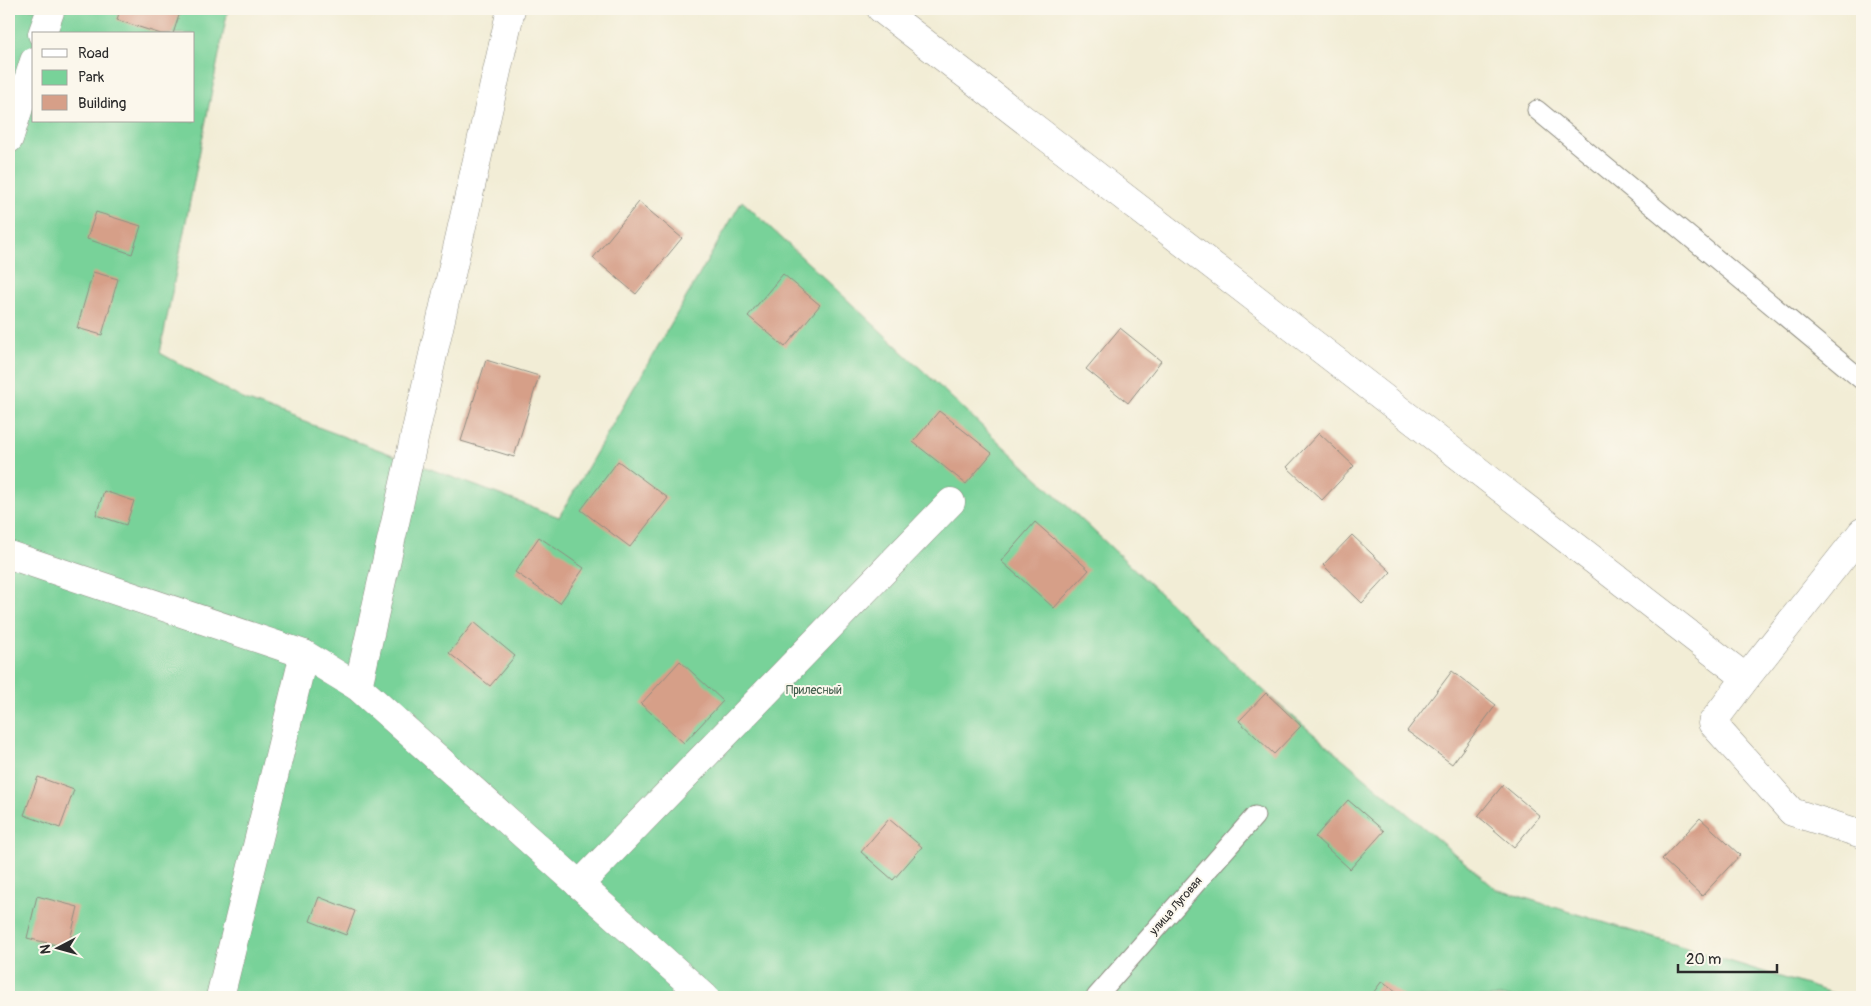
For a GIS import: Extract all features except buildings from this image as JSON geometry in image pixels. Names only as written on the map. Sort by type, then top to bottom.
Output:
[{"type":"street","points":[[43,32],[50,9]]},
{"type":"street","points":[[358,687],[511,9]]},
{"type":"street","points":[[881,9],[1746,678]]},
{"type":"street","points":[[9,139],[32,67]]},
{"type":"street","points":[[579,885],[952,502]]},
{"type":"street","points":[[1862,532],[1712,723],[1792,812],[1862,834]]},
{"type":"street","points":[[9,555],[304,654],[358,687],[705,997]]},
{"type":"street","points":[[220,997],[304,654]]},
{"type":"lane","points":[[1537,110],[1862,380]]},
{"type":"lane","name":"улица Луговая","points":[[1096,997],[1255,816]]},
{"type":"green space","name":"Прилесный","points":[[9,9],[228,9],[160,353],[243,399],[559,517],[742,201],[1276,702],[1496,889],[1845,997],[9,997]]}]
